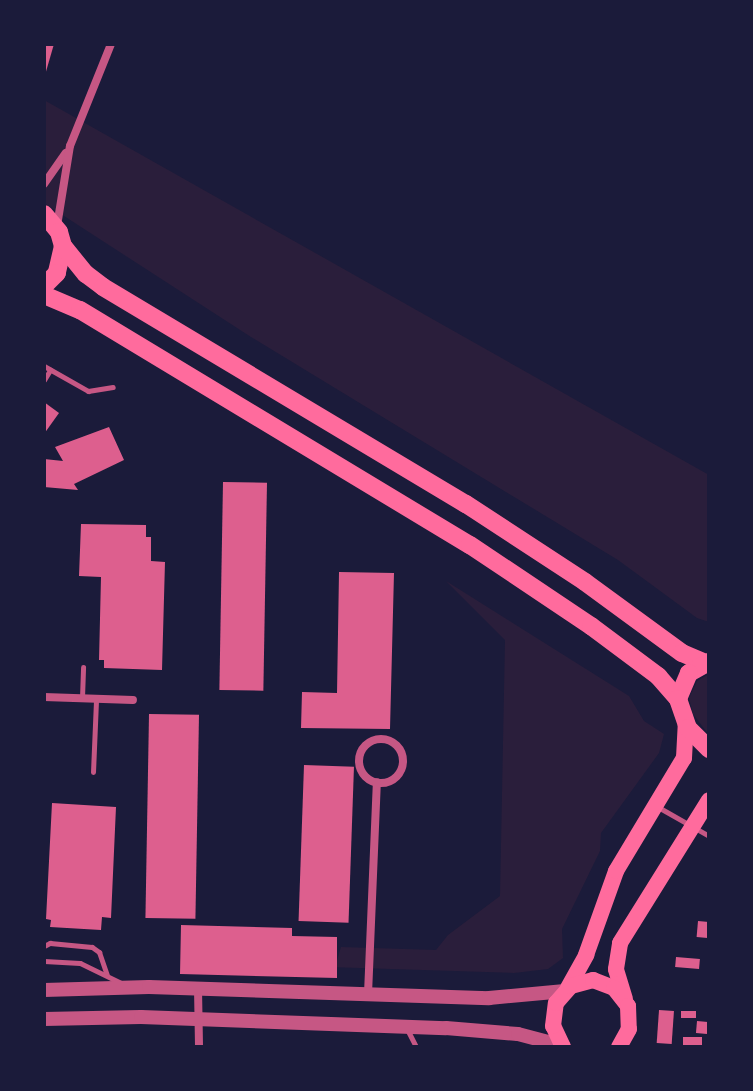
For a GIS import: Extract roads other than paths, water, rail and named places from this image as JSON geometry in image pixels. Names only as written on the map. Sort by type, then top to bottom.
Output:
[{"type":"highway","points":[[50,221],[74,261],[103,287],[477,511],[585,582],[682,653],[707,662]]},
{"type":"highway","points":[[44,286],[57,273],[63,246]]},
{"type":"highway","points":[[44,295],[80,310],[470,545],[591,626],[658,676],[678,699],[686,725],[709,749]]},
{"type":"highway","points":[[678,699],[689,673],[707,662]]},
{"type":"main road","points":[[563,1047],[552,1018],[556,1003],[586,955],[610,884],[684,758],[686,725]]},
{"type":"main road","points":[[630,1047],[630,1013],[616,969],[620,943],[709,800]]},
{"type":"main road","points":[[566,990],[585,981],[601,981],[625,999]]},
{"type":"main road","points":[[619,1047],[629,1029]]},
{"type":"street","points":[[50,221],[70,146],[111,44]]},
{"type":"street","points":[[44,184],[70,146]]},
{"type":"street","points":[[44,697],[133,700]]},
{"type":"street","points":[[385,739],[397,745],[402,765],[390,781],[377,782],[364,775],[359,760],[364,746],[385,739]]},
{"type":"street","points":[[368,994],[377,782]]},
{"type":"street","points":[[198,988],[199,1047]]},
{"type":"street","points":[[44,990],[198,988],[503,998],[566,990]]},
{"type":"street","points":[[44,1019],[198,1019],[406,1026],[507,1033],[563,1047]]},
{"type":"lane","points":[[44,380],[47,368],[88,391],[113,387]]},
{"type":"lane","points":[[82,698],[83,667]]},
{"type":"lane","points":[[93,772],[96,699]]},
{"type":"lane","points":[[655,805],[709,836]]},
{"type":"lane","points":[[44,946],[50,943],[92,947],[99,952],[107,976]]},
{"type":"lane","points":[[44,961],[80,963],[127,987]]},
{"type":"lane","points":[[406,1026],[416,1047]]}]
